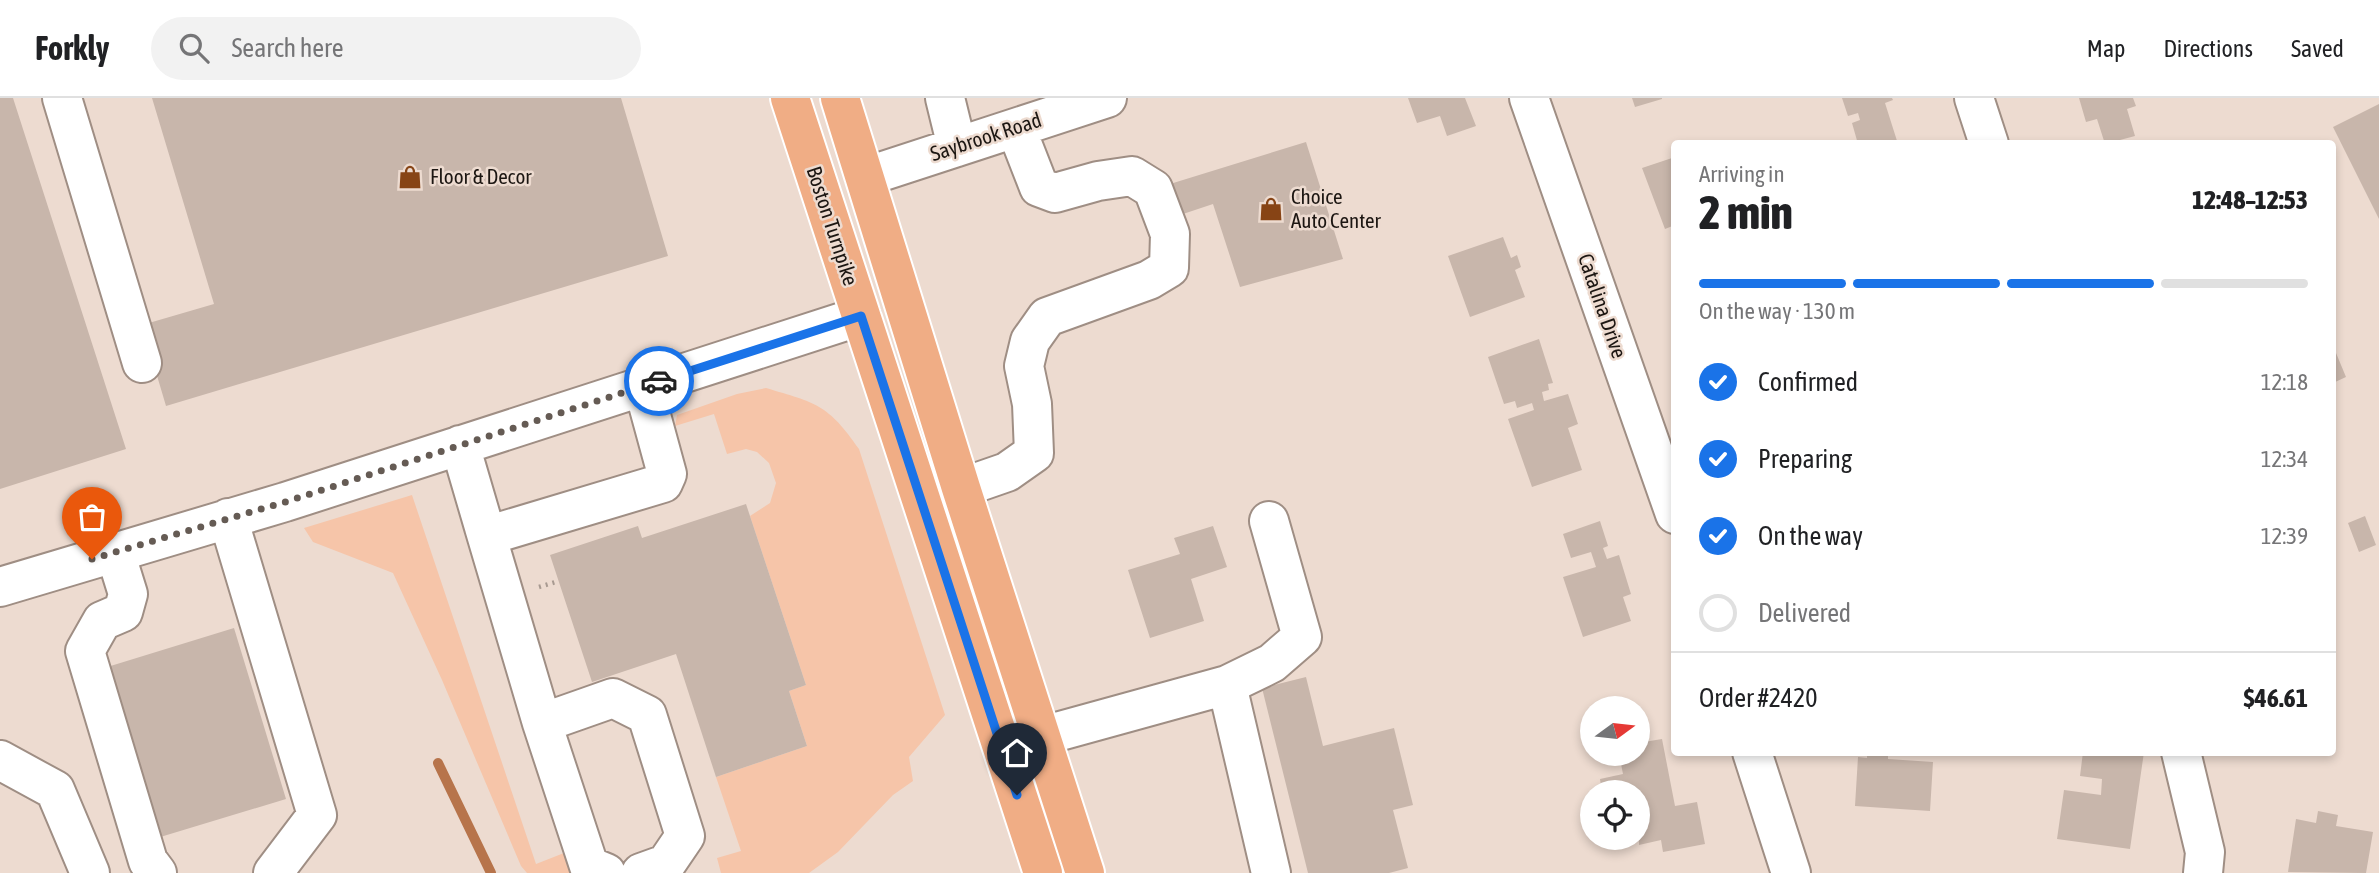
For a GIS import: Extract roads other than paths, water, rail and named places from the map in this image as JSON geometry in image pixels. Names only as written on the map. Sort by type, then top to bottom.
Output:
[{"type":"highway","name":"Boston Turnpike","points":[[790,98],[1043,873]]},
{"type":"highway","points":[[840,98],[961,488],[1085,873]]},
{"type":"street","points":[[62,98],[142,363]]},
{"type":"street","points":[[945,98],[957,147]]},
{"type":"street","name":"Saybrook Road","points":[[865,177],[1107,98]]},
{"type":"street","name":"Catalina Drive","points":[[1529,98],[1671,503]]},
{"type":"street","points":[[1974,98],[1988,140]]},
{"type":"street","points":[[961,488],[1007,472],[1034,453],[1032,404],[1024,366],[1030,341],[1047,317],[1149,280],[1170,268],[1170,234],[1153,189],[1132,176],[1098,181],[1055,193],[1039,187],[1016,128]]},
{"type":"street","points":[[0,587],[460,445],[861,316]]},
{"type":"street","points":[[484,527],[493,534],[663,483],[667,474],[643,386]]},
{"type":"street","points":[[460,445],[542,723],[589,866],[606,873]]},
{"type":"street","points":[[228,518],[317,815],[273,873]]},
{"type":"street","points":[[1042,736],[1227,685],[1272,663],[1302,638],[1269,521]]},
{"type":"street","points":[[115,552],[128,594],[123,612],[102,621],[85,651],[148,860],[157,873]]},
{"type":"street","points":[[1227,685],[1271,873]]},
{"type":"street","points":[[542,723],[613,698],[647,715],[685,836],[666,864],[641,873]]},
{"type":"street","points":[[1753,756],[1791,873]]},
{"type":"street","points":[[2182,756],[2204,852],[2203,873]]},
{"type":"street","points":[[0,760],[55,790],[90,873]]},
{"type":"waterway","points":[[438,763],[491,873]]},
{"type":"place","name":"Floor & Decor","points":[[410,177]]},
{"type":"place","name":"Choice Auto Center","points":[[1271,209]]}]
